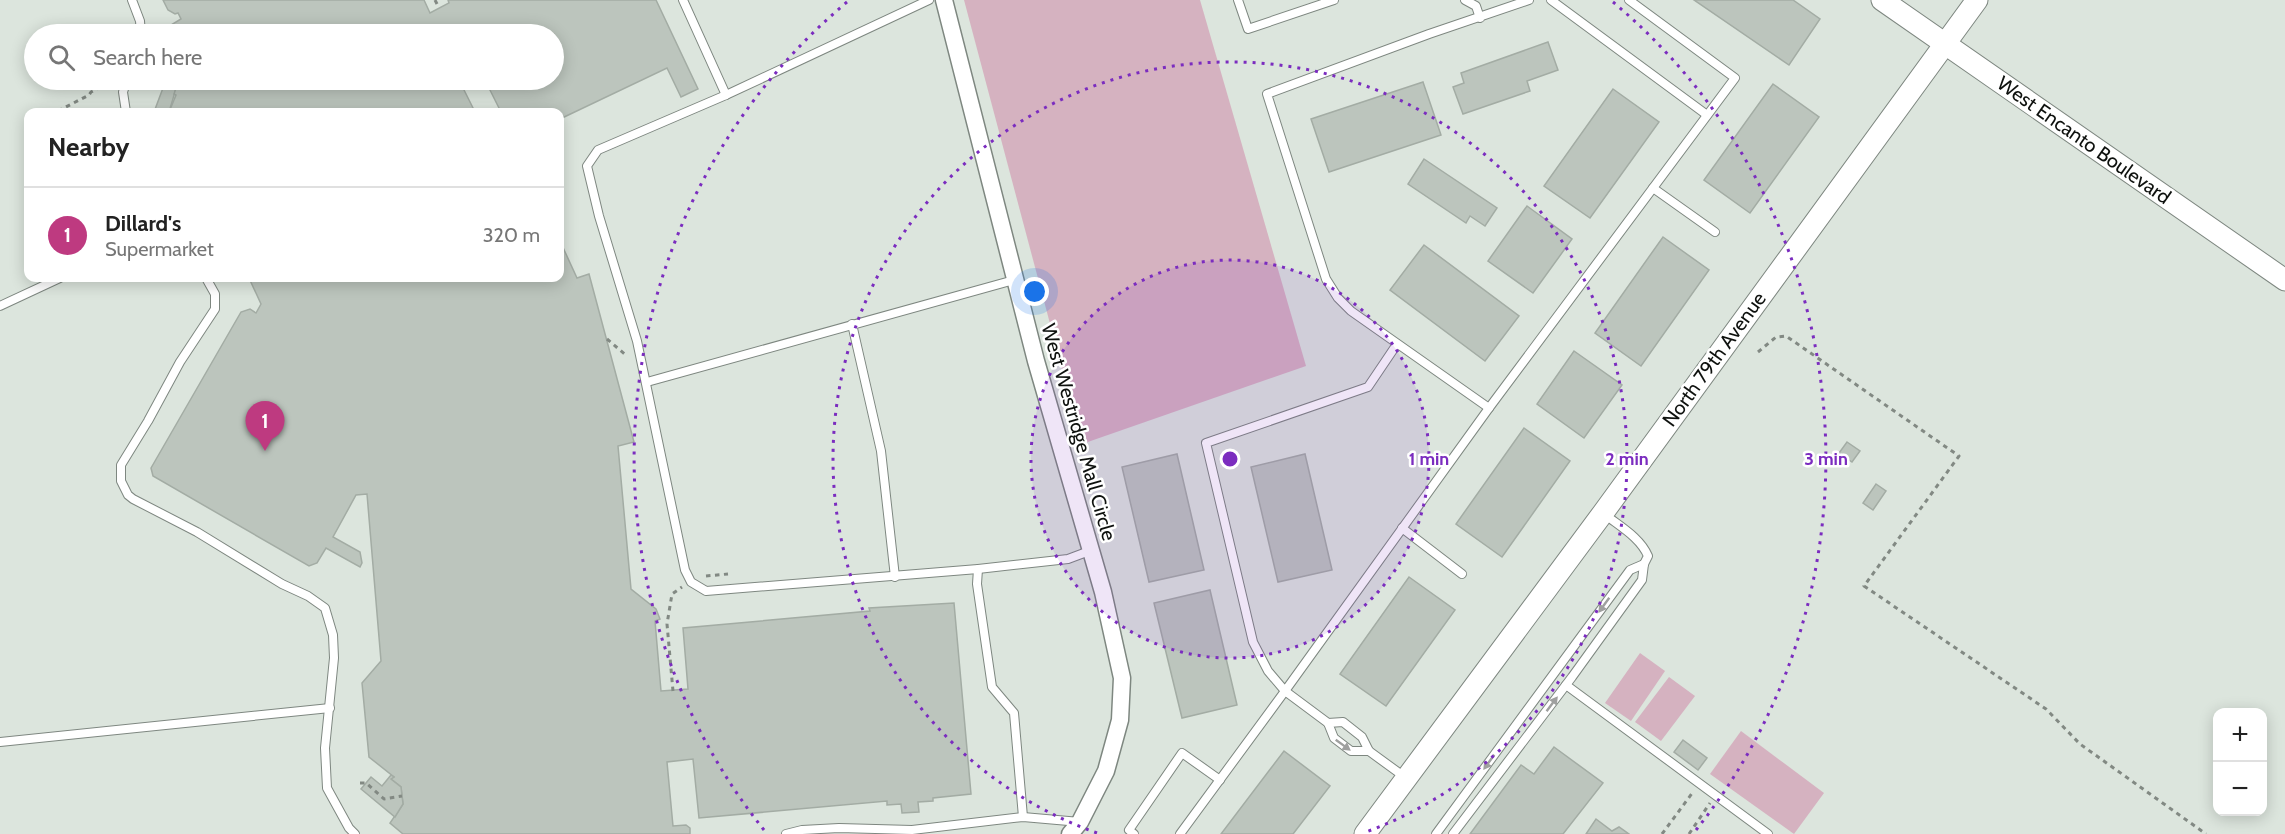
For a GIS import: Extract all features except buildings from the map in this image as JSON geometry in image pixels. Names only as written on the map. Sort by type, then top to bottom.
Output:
[{"type":"street","name":"West Westridge Mall Circle","points":[[944,0],[1014,280],[1047,402],[1092,550],[1122,678],[1120,720],[1106,771],[1075,828]]},
{"type":"street","name":"West Encanto Boulevard","points":[[1882,0],[2285,279]]},
{"type":"street","name":"North 79th Avenue","points":[[1365,834],[1603,513],[1977,0]]},
{"type":"lane","points":[[132,0],[140,24]]},
{"type":"lane","points":[[683,0],[726,95]]},
{"type":"lane","points":[[929,0],[726,95],[597,150],[587,166],[599,216],[647,382],[685,570],[688,579],[696,587],[706,591],[978,569],[1068,559],[1092,550]]},
{"type":"lane","points":[[1238,0],[1248,29],[1334,0]]},
{"type":"lane","points":[[1465,0],[1477,3],[1480,18]]},
{"type":"lane","points":[[1489,408],[1351,311],[1338,298],[1326,279],[1267,94],[1529,0]]},
{"type":"lane","points":[[1551,0],[1707,115]]},
{"type":"lane","points":[[1180,834],[1489,408],[1735,78],[1629,0]]},
{"type":"lane","points":[[124,90],[125,108]]},
{"type":"lane","points":[[1653,188],[1715,232]]},
{"type":"lane","points":[[647,382],[1014,280]]},
{"type":"lane","points":[[0,306],[51,282]]},
{"type":"lane","points":[[208,282],[215,294],[215,309],[180,362],[124,459],[119,471],[121,481],[128,495],[133,499],[197,532],[282,584],[309,596],[325,608],[333,634],[334,658],[326,748],[327,788],[349,828],[355,834]]},
{"type":"lane","points":[[852,324],[881,452],[895,577]]},
{"type":"lane","points":[[1369,752],[1351,752],[1334,738],[1328,723],[1285,691],[1268,671],[1253,642],[1206,443],[1368,387],[1397,344]]},
{"type":"lane","points":[[1453,834],[1642,580],[1647,556],[1639,541],[1603,513]]},
{"type":"lane","points":[[1402,528],[1462,574]]},
{"type":"lane","points":[[1436,834],[1630,570],[1644,564]]},
{"type":"lane","points":[[978,569],[977,584],[992,687],[1014,713],[1023,817]]},
{"type":"lane","points":[[1566,685],[1768,834]]},
{"type":"lane","points":[[0,742],[330,708]]},
{"type":"lane","points":[[1328,723],[1343,722],[1362,737],[1369,752],[1406,778]]},
{"type":"lane","points":[[1134,834],[1129,830],[1182,753],[1220,780]]},
{"type":"lane","points":[[786,834],[802,830],[839,828],[912,830],[1023,817],[1075,828]]},
{"type":"path","points":[[435,0],[439,8]]},
{"type":"path","points":[[64,108],[95,90]]},
{"type":"path","points":[[1758,352],[1776,337],[1786,336],[1959,456],[1864,586],[2046,709],[2080,744],[2206,834]]},
{"type":"path","points":[[607,339],[629,357]]},
{"type":"path","points":[[672,594],[667,624],[673,691]]},
{"type":"path","points":[[360,783],[366,783],[384,799],[402,796]]},
{"type":"path","points":[[1662,834],[1700,783]]},
{"type":"path","points":[[1689,834],[1716,795]]},
{"type":"shaded area","points":[[964,0],[1200,0],[1306,366],[1082,444]]},
{"type":"shaded area","points":[[1640,653],[1665,671],[1631,721],[1605,703]]},
{"type":"shaded area","points":[[1669,677],[1695,696],[1661,741],[1635,722]]},
{"type":"shaded area","points":[[1741,731],[1824,793],[1794,834],[1710,774]]},
{"type":"place","name":"Dillard's","points":[[265,451]]}]
